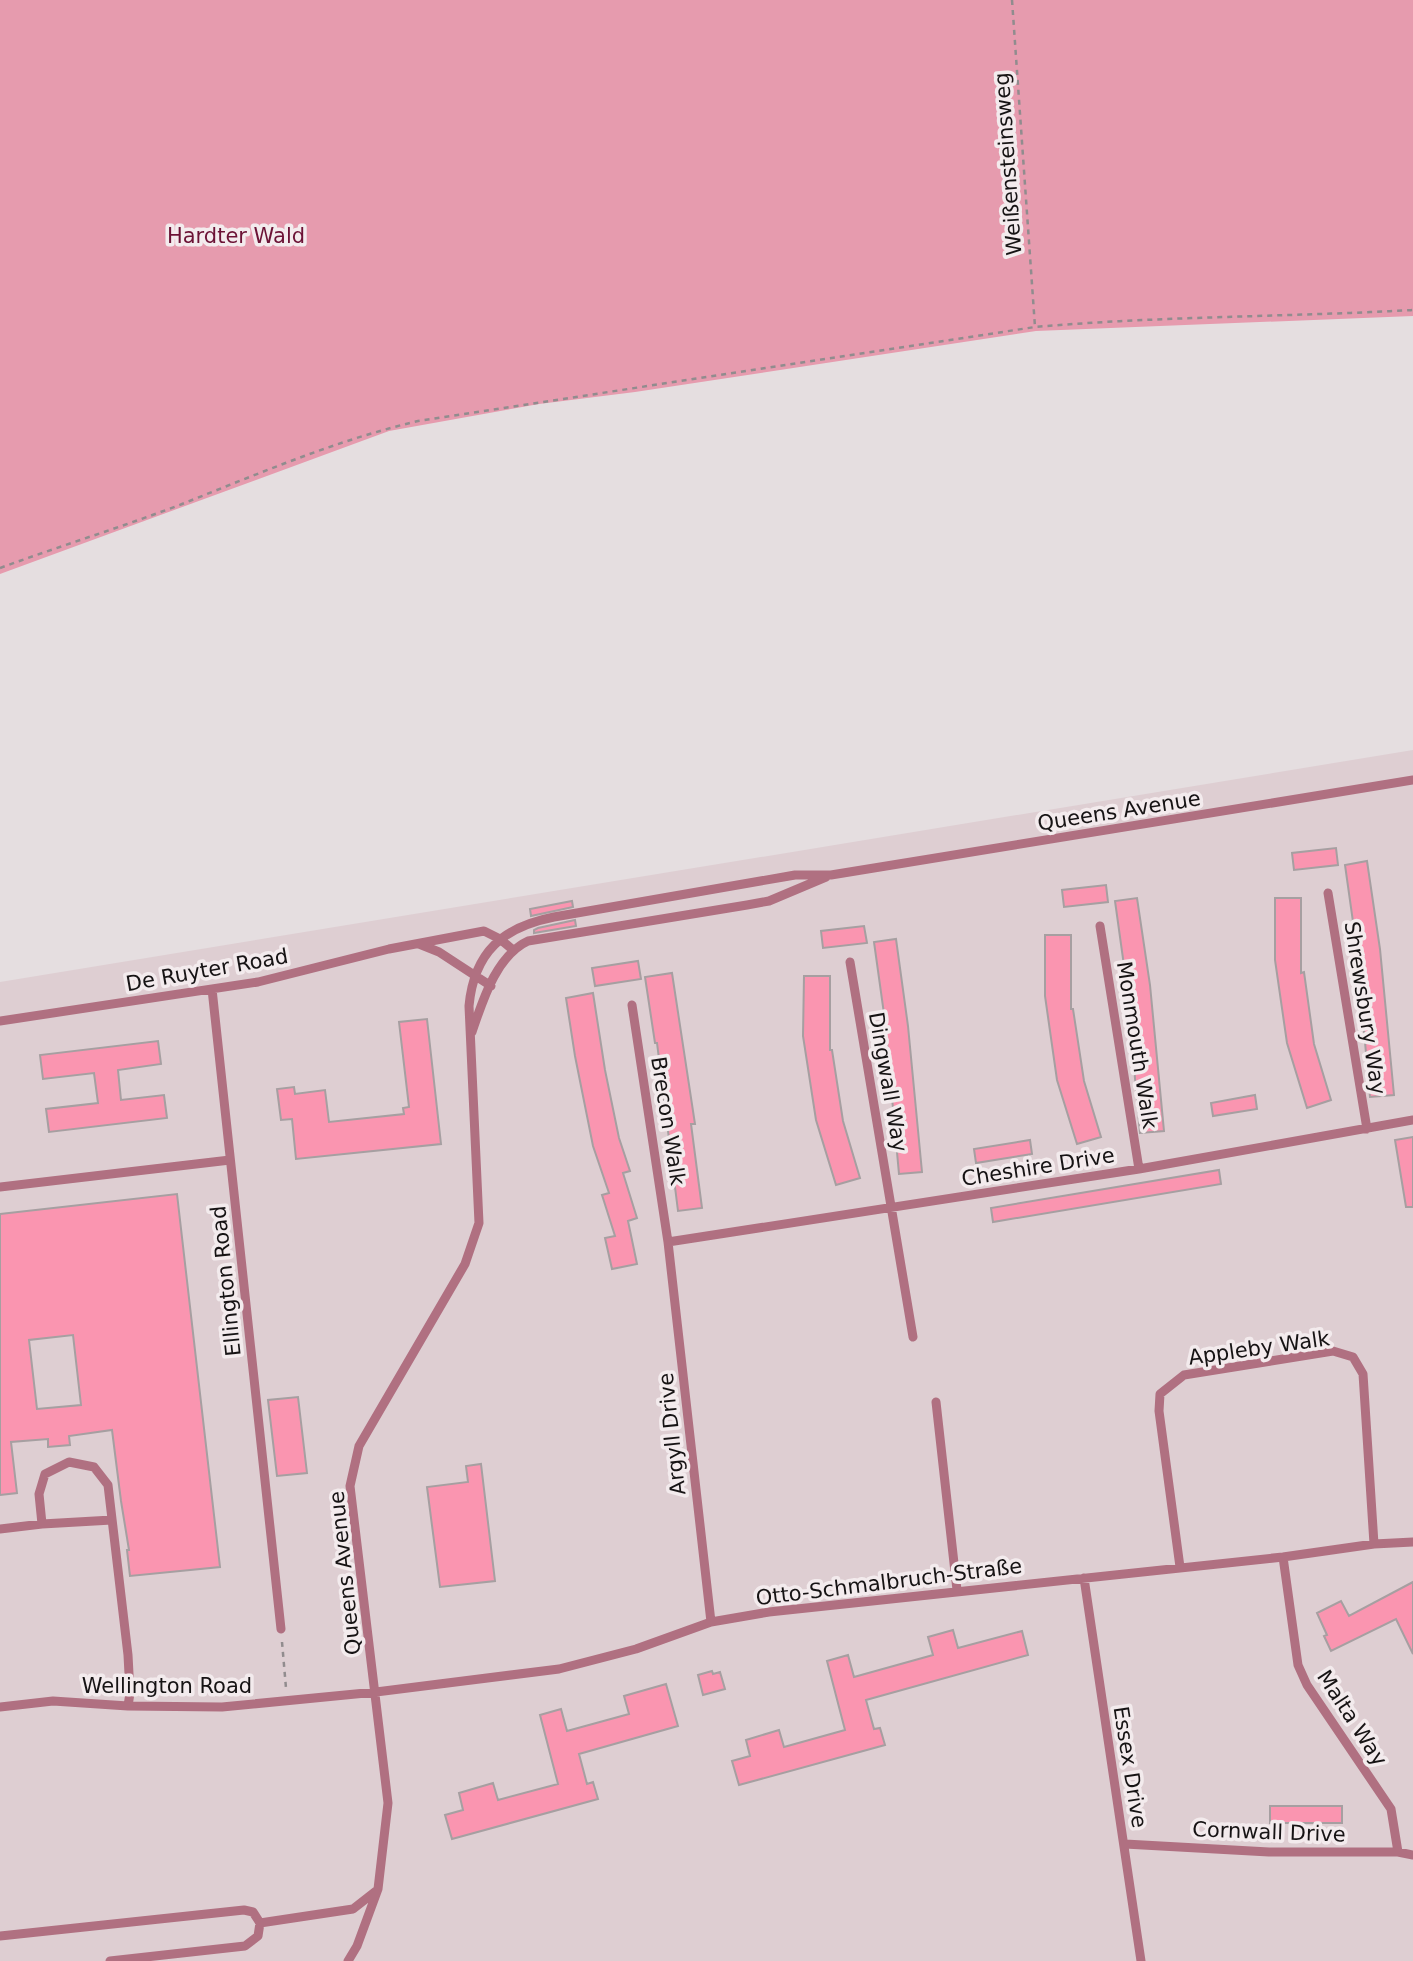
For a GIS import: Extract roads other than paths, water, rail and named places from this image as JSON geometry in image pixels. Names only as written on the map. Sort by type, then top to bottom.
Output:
[{"type":"lane","name":"Queens Avenue","points":[[348,1961],[357,1946],[378,1889],[387,1803],[351,1486],[359,1446],[466,1264],[479,1223],[470,989],[482,961],[500,939],[529,922],[794,875],[831,875],[1413,780]]},
{"type":"lane","name":"Queens Avenue","points":[[470,1037],[504,960],[513,950],[528,941],[769,901],[831,875]]},
{"type":"lane","name":"Shrewsbury Way","points":[[1328,893],[1367,1129]]},
{"type":"lane","name":"Monmouth Walk","points":[[1100,926],[1139,1169]]},
{"type":"lane","name":"De Ruyter Road","points":[[0,1021],[258,982],[389,949],[484,931],[500,939]]},
{"type":"lane","points":[[500,939],[513,950]]},
{"type":"lane","points":[[419,944],[439,952],[491,986]]},
{"type":"lane","name":"Dingwall Way","points":[[850,962],[913,1337]]},
{"type":"lane","name":"Ellington Road","points":[[212,989],[281,1629]]},
{"type":"lane","name":"Brecon Walk","points":[[632,1005],[668,1242]]},
{"type":"lane","name":"Cheshire Drive","points":[[668,1242],[1139,1169],[1413,1120]]},
{"type":"lane","points":[[0,1187],[230,1160]]},
{"type":"lane","name":"Argyll Drive","points":[[668,1242],[711,1622]]},
{"type":"lane","name":"Appleby Walk","points":[[1180,1567],[1159,1411],[1160,1394],[1184,1375],[1333,1351],[1353,1356],[1363,1374],[1374,1544]]},
{"type":"lane","points":[[936,1402],[957,1590]]},
{"type":"lane","points":[[42,1524],[39,1494],[45,1474],[69,1462],[94,1467],[108,1485],[128,1655],[128,1706]]},
{"type":"lane","points":[[0,1529],[112,1520]]},
{"type":"lane","name":"Otto-Schmalbruch-Straße","points":[[376,1692],[559,1669],[636,1649],[711,1622],[769,1612],[1283,1557],[1374,1544],[1413,1542]]},
{"type":"lane","name":"Malta Way","points":[[1283,1557],[1298,1665],[1307,1685],[1391,1810],[1398,1852]]},
{"type":"lane","name":"Essex Drive","points":[[1084,1578],[1141,1961]]},
{"type":"lane","name":"Wellington Road","points":[[0,1707],[53,1701],[128,1706],[222,1707],[376,1692]]},
{"type":"lane","name":"Cornwall Drive","points":[[1125,1844],[1269,1852],[1398,1852],[1413,1855]]},
{"type":"lane","points":[[260,1923],[354,1909],[378,1889]]},
{"type":"lane","points":[[0,1937],[244,1910],[253,1912],[260,1923],[258,1936],[245,1946],[110,1961]]},
{"type":"park label","name":"Hardter Wald","points":[[236,236]]}]
